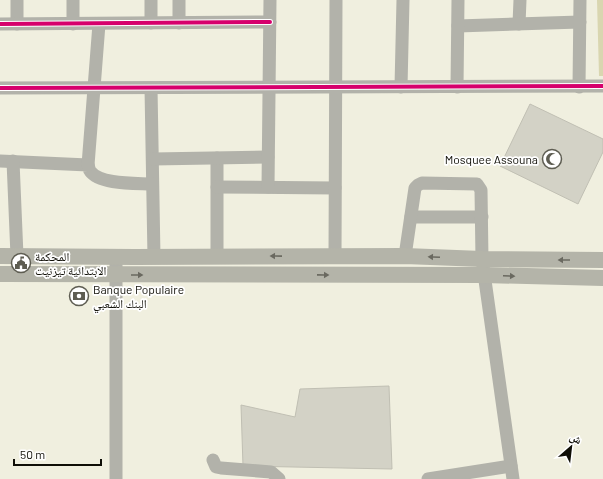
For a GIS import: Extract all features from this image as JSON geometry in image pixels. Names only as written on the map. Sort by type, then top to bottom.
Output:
[{"type":"main road","points":[[0,256],[405,256],[483,267],[603,278]]},
{"type":"main road","points":[[301,257],[302,274]]},
{"type":"main road","points":[[359,257],[360,275]]},
{"type":"main road","points":[[0,274],[360,275],[603,260]]},
{"type":"street","points":[[17,0],[17,24]]},
{"type":"street","points":[[72,24],[73,0]]},
{"type":"street","points":[[151,0],[151,23]]},
{"type":"street","points":[[179,0],[179,23]]},
{"type":"street","points":[[268,187],[270,0]]},
{"type":"street","points":[[335,257],[336,0]]},
{"type":"street","points":[[401,87],[403,0]]},
{"type":"street","points":[[457,87],[458,0]]},
{"type":"street","points":[[519,24],[520,0]]},
{"type":"street","points":[[579,86],[580,0]]},
{"type":"street","points":[[0,24],[270,22]]},
{"type":"street","points":[[458,26],[580,22]]},
{"type":"street","points":[[99,24],[88,165],[90,172],[100,178],[114,182],[152,184]]},
{"type":"street","points":[[0,88],[603,86]]},
{"type":"street","points":[[151,88],[154,257]]},
{"type":"street","points":[[153,159],[268,157]]},
{"type":"street","points":[[217,158],[217,256]]},
{"type":"street","points":[[17,256],[6,161],[88,165]]},
{"type":"street","points":[[405,256],[415,188],[418,184],[477,184],[481,190],[483,267],[512,473],[428,479]]},
{"type":"street","points":[[217,187],[335,188]]},
{"type":"street","points":[[411,217],[482,217]]},
{"type":"street","points":[[115,257],[116,479]]},
{"type":"street","points":[[214,460],[216,466],[221,468],[271,472],[279,479]]},
{"type":"shaded area","points":[[597,0],[603,0],[603,76],[599,76]]},
{"type":"building","name":"Mosquee Assouna","points":[[530,104],[603,139],[603,152],[578,204],[500,166]]},
{"type":"building","points":[[389,386],[392,469],[243,466],[241,405],[295,417],[300,389]]},
{"type":"cycle path","points":[[0,24],[270,22]]},
{"type":"cycle path","points":[[0,88],[603,86]]},
{"type":"place","name":"Mosquee Assouna","points":[[552,159]]},
{"type":"place","name":"المحكمة الابتدائية تيزنيت","points":[[21,263]]},
{"type":"place","name":"Banque Populaire البنك الشعبي","points":[[79,296]]}]
